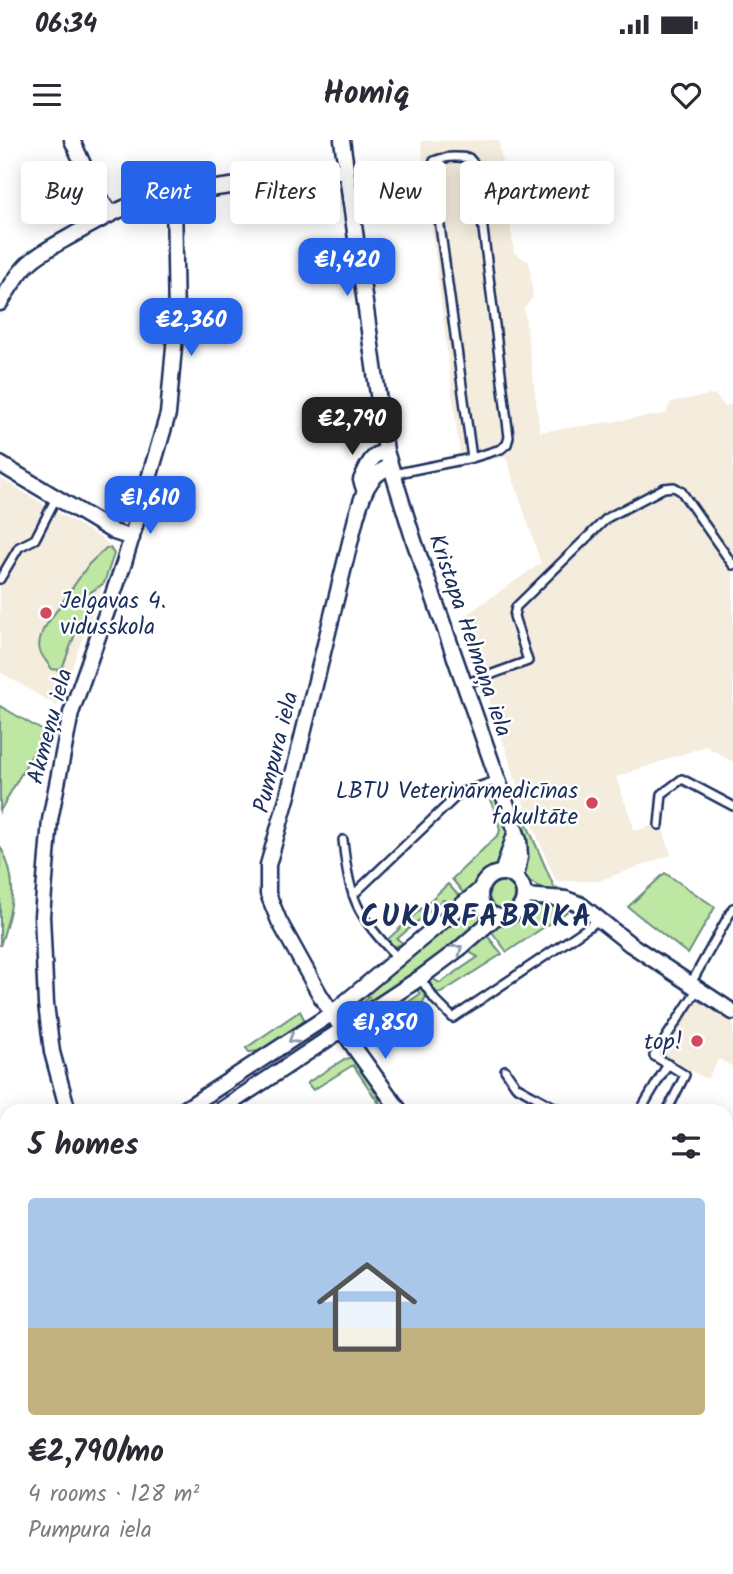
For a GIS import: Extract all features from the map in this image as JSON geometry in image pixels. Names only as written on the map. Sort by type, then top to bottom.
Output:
[{"type":"street","points":[[72,140],[96,193],[110,213]]},
{"type":"street","points":[[342,140],[386,451]]},
{"type":"street","points":[[216,187],[346,170]]},
{"type":"street","points":[[0,303],[16,277],[30,262],[46,250],[121,209]]},
{"type":"street","name":"Akmeņu iela","points":[[66,1104],[52,1052],[46,1004],[42,916],[50,820],[71,713],[132,538],[168,414],[176,326],[174,224]]},
{"type":"street","name":"Kristapa Helmaņa iela","points":[[386,451],[516,833],[520,847],[509,875]]},
{"type":"street","name":"Pumpura iela","points":[[386,451],[370,459],[361,480],[364,489],[279,831],[268,865],[268,894],[279,921],[331,1014],[395,1104]]},
{"type":"street","points":[[0,464],[114,532],[132,538]]},
{"type":"street","points":[[364,489],[378,473],[391,471]]},
{"type":"street","points":[[193,1104],[331,1014],[480,890],[492,875],[509,875],[523,889],[524,896],[518,910],[505,917],[497,916],[483,907],[480,890]]},
{"type":"street","points":[[524,896],[566,899],[581,905],[717,1006],[733,1011]]},
{"type":"street","points":[[230,1104],[420,978],[497,916]]},
{"type":"lane","points":[[391,471],[471,458],[501,449],[509,438],[475,165],[469,158],[457,156],[434,161],[432,168],[471,458]]},
{"type":"lane","points":[[464,684],[528,661],[514,616],[516,607],[607,518],[664,488],[674,487],[681,491],[733,565]]},
{"type":"lane","points":[[0,579],[19,547],[35,539],[56,498]]},
{"type":"lane","points":[[659,825],[662,794],[682,779],[733,806]]},
{"type":"lane","points":[[353,895],[460,793],[498,780]]},
{"type":"lane","points":[[343,840],[347,878],[359,912],[398,958]]},
{"type":"lane","points":[[670,1104],[685,1075],[654,1056],[693,988],[733,908]]},
{"type":"lane","points":[[420,978],[435,1000],[453,1018],[599,920]]},
{"type":"lane","points":[[644,1104],[668,1064]]},
{"type":"lane","points":[[505,1070],[516,1086],[548,1104]]},
{"type":"shaded area","points":[[499,140],[502,161],[460,161],[460,224],[510,224],[514,253],[529,262],[533,297],[524,308],[540,432],[666,414],[671,402],[715,394],[724,406],[733,405],[733,762],[706,746],[616,777],[635,831],[661,823],[671,855],[598,881],[556,881],[521,797],[463,617],[541,563],[506,457],[464,465],[460,456],[431,224],[446,224],[446,161],[423,161],[421,141]]},
{"type":"shaded area","name":"Jelgavas 4. vidusskola","points":[[0,478],[104,540],[115,553],[57,706],[0,672]]},
{"type":"shaded area","points":[[694,993],[733,1016],[733,1067],[719,1059],[707,1079],[658,1053]]},
{"type":"green space","points":[[106,548],[110,548],[114,554],[104,583],[91,592],[63,666],[59,670],[52,669],[40,651],[39,642],[43,630],[89,564]]},
{"type":"green space","points":[[0,706],[45,732],[0,811]]},
{"type":"green space","points":[[497,793],[508,840],[500,863],[482,875],[465,895],[452,879],[499,834],[500,829],[490,796]]},
{"type":"green space","points":[[522,813],[554,887],[584,896],[584,899],[539,887],[525,878],[520,819]]},
{"type":"green space","points":[[0,846],[10,871],[12,896],[0,946]]},
{"type":"green space","points":[[665,873],[715,907],[688,954],[628,907]]},
{"type":"green space","points":[[502,882],[511,886],[515,895],[511,904],[502,908],[493,904],[489,895],[493,886]]},
{"type":"green space","points":[[448,884],[461,898],[453,904],[443,900],[397,939],[403,943],[401,945],[394,946],[386,941]]},
{"type":"green space","points":[[474,899],[477,907],[488,919],[360,1011],[359,1007],[369,997],[365,992]]},
{"type":"green space","points":[[552,905],[571,909],[507,952],[489,928],[513,921],[531,908]]},
{"type":"green space","points":[[485,933],[502,954],[441,993],[436,992],[430,983],[430,977],[440,983],[478,957],[467,951]]},
{"type":"green space","points":[[415,986],[421,988],[426,996],[422,1005],[380,1032],[373,1031],[366,1021],[369,1018],[375,1025],[420,994]]},
{"type":"green space","points":[[300,1011],[306,1023],[286,1037],[264,1049],[249,1052],[246,1048]]},
{"type":"green space","points":[[352,1057],[378,1094],[380,1104],[353,1065],[313,1090],[307,1083]]},
{"type":"place","name":"Jelgavas 4. vidusskola","points":[[46,613]]},
{"type":"place","name":"LBTU Veterinārmedicīnas fakultāte","points":[[592,803]]},
{"type":"place","name":"top!","points":[[697,1041]]},
{"type":"district","name":"CUKURFABRIKA","points":[[477,916]]}]
